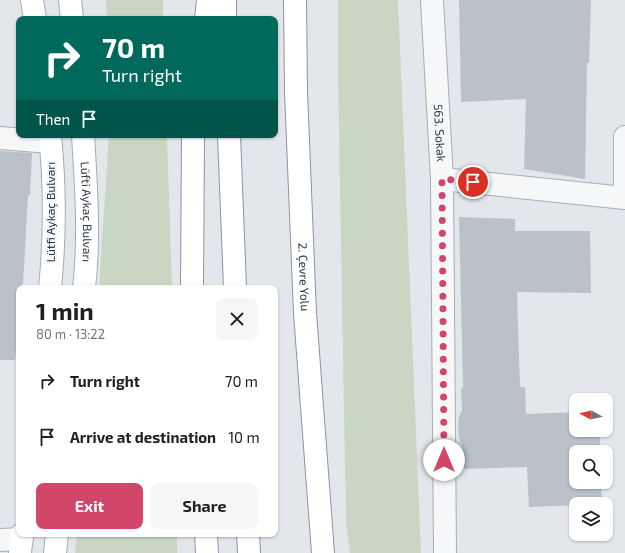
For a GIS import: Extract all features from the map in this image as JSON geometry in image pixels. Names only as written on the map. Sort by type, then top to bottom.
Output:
[{"type":"main road","points":[[32,0],[35,16]]},
{"type":"main road","points":[[70,0],[72,16]]},
{"type":"main road","points":[[206,16],[208,0]]},
{"type":"main road","points":[[225,0],[225,16]]},
{"type":"main road","name":"2. Çevre Yolu","points":[[295,0],[296,92],[305,313],[322,553]]},
{"type":"main road","name":"Lüfti Aykaç Bulvarı","points":[[83,138],[87,234],[84,285]]},
{"type":"main road","points":[[192,285],[193,138]]},
{"type":"main road","points":[[229,138],[235,285]]},
{"type":"main road","name":"Lütfi Aykaç Bulvarı","points":[[50,139],[53,202],[53,255],[50,285]]},
{"type":"main road","points":[[55,553],[57,537]]},
{"type":"main road","points":[[206,537],[207,553]]},
{"type":"main road","points":[[248,537],[249,553]]},
{"type":"street","name":"563. Sokak","points":[[432,0],[442,179],[445,553]]},
{"type":"street","points":[[442,179],[625,197],[625,137]]},
{"type":"street","points":[[0,138],[50,139]]},
{"type":"street","points":[[0,540],[21,542]]},
{"type":"green space","points":[[106,0],[163,0],[163,16],[107,16]]},
{"type":"green space","points":[[338,0],[398,0],[421,553],[350,553],[346,522]]},
{"type":"green space","points":[[109,138],[167,138],[172,285],[99,285]]},
{"type":"green space","points":[[77,537],[177,537],[177,553],[75,553]]},
{"type":"building","points":[[459,0],[591,0],[589,63],[587,63],[585,179],[524,169],[526,99],[461,102]]},
{"type":"building","points":[[0,151],[32,153],[23,284],[16,285],[15,360],[0,360]]},
{"type":"building","points":[[459,217],[515,219],[515,231],[590,231],[591,293],[517,292],[520,387],[525,387],[526,414],[569,412],[569,437],[600,437],[600,445],[569,445],[569,489],[601,489],[602,497],[569,497],[569,505],[529,507],[527,467],[464,469],[463,450],[458,427],[459,417],[462,410],[461,389],[463,388]]},
{"type":"route","points":[[444,460],[442,179],[473,182]]}]
